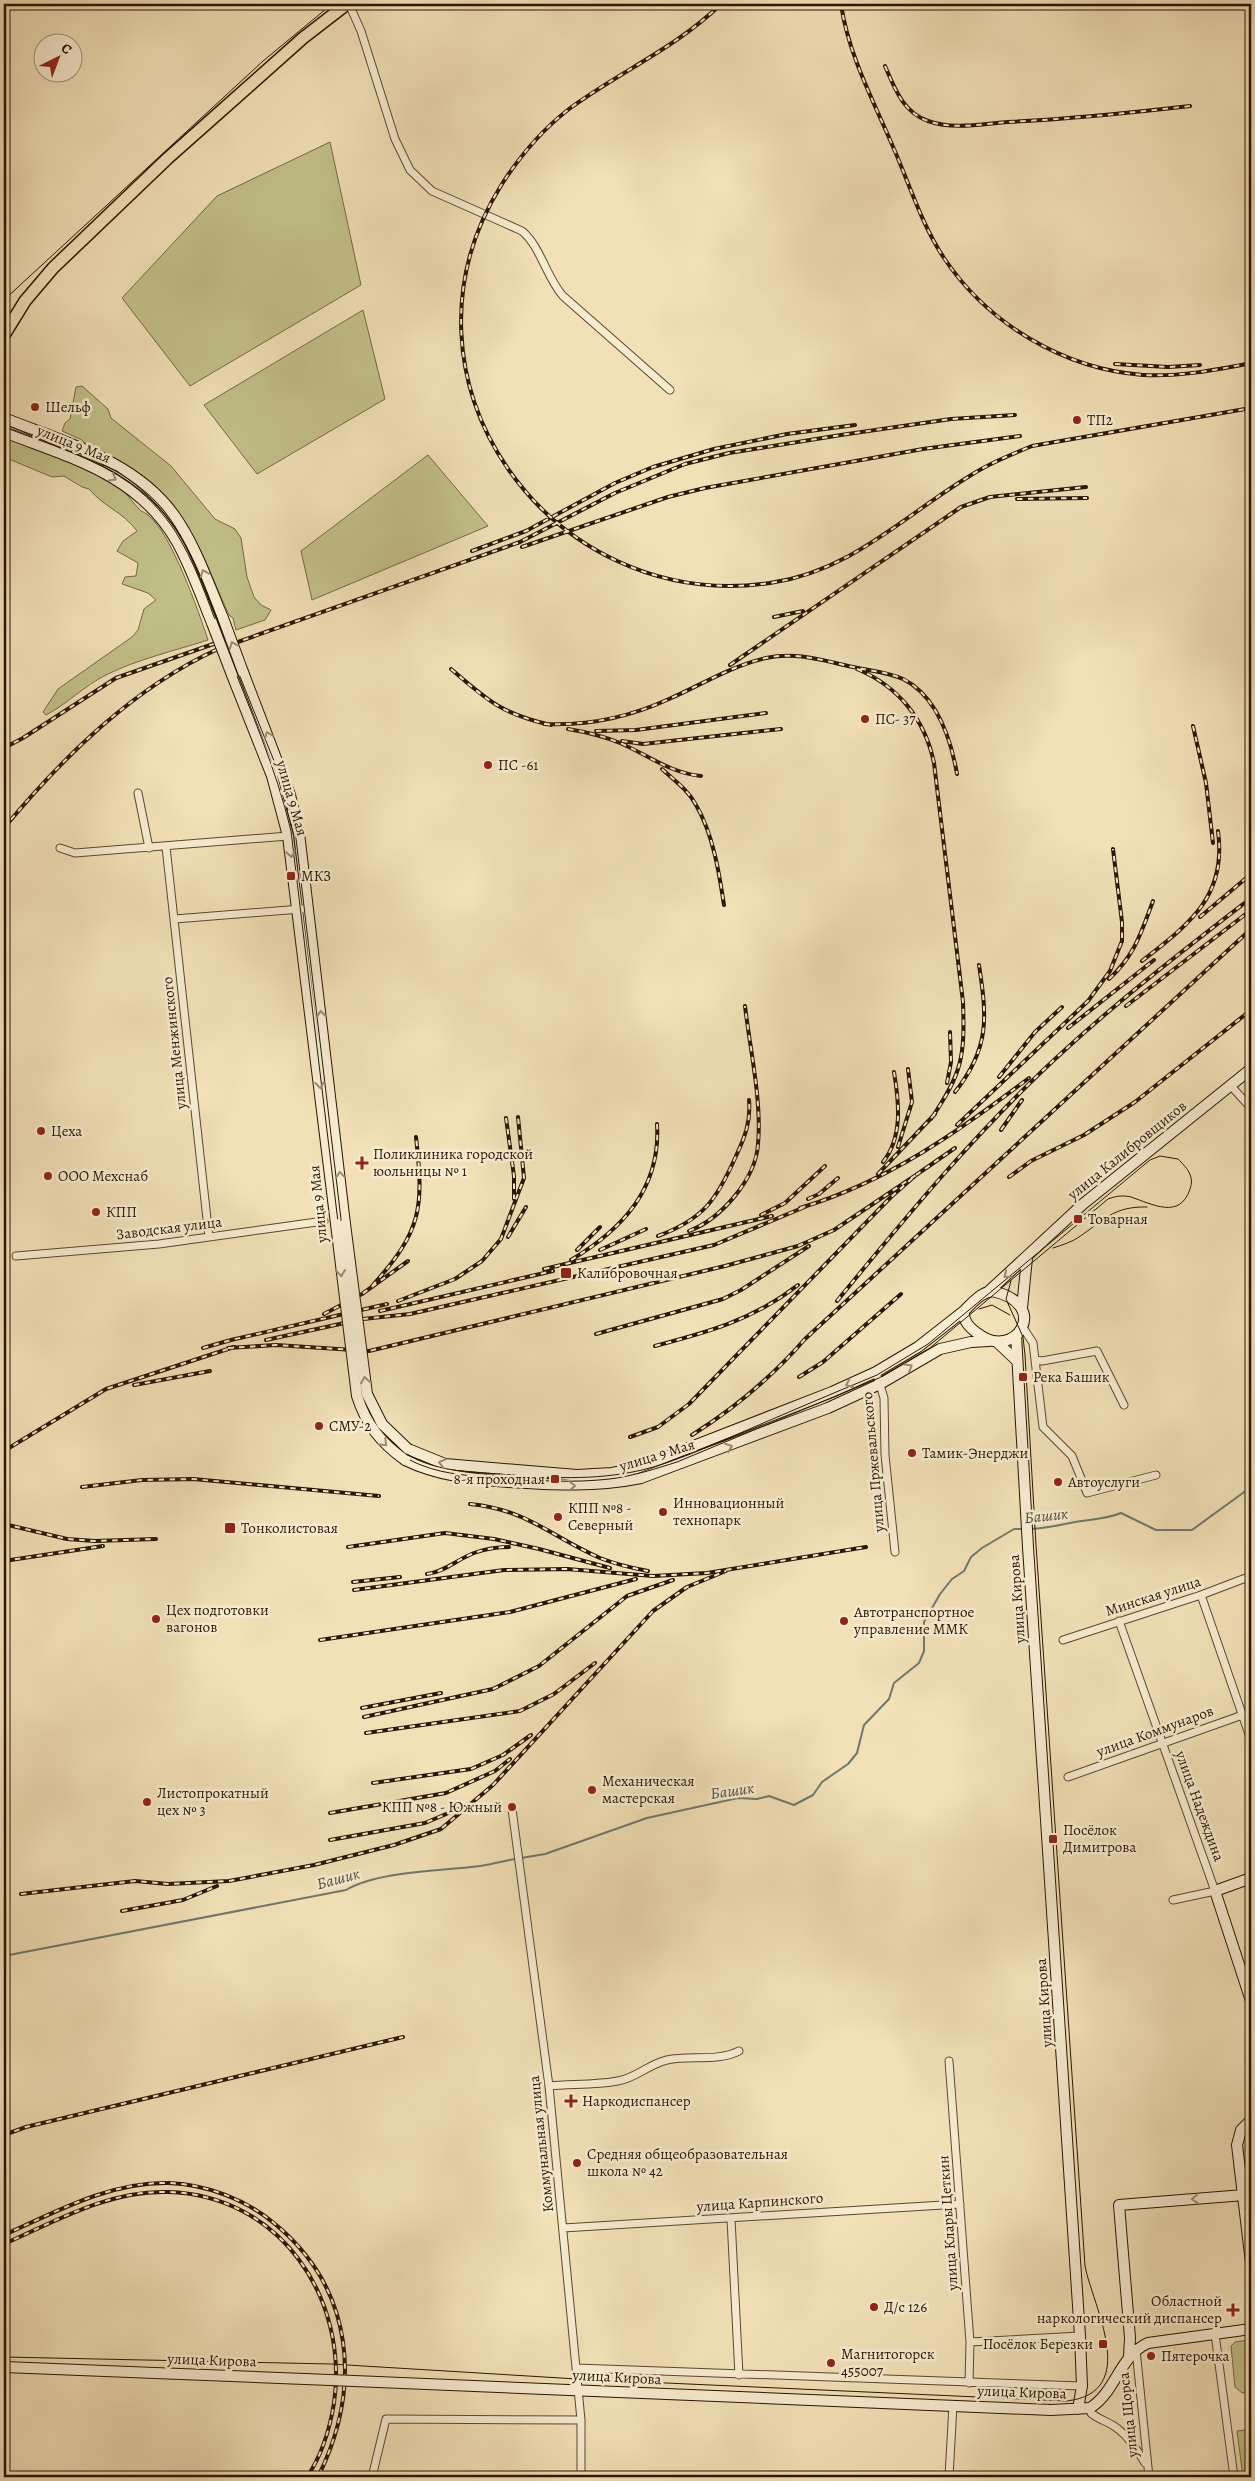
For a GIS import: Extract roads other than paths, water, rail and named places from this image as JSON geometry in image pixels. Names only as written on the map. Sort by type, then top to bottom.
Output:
[{"type":"main road","points":[[4,335],[33,290],[67,254],[182,145],[303,38],[348,4]]},
{"type":"main road","name":"улица 9 Мая","points":[[4,418],[120,467],[156,495],[173,514],[187,536],[222,618],[238,674],[272,776],[288,836],[304,909]]},
{"type":"main road","name":"улица 9 Мая","points":[[4,432],[98,469],[130,488],[148,504],[177,541],[212,622],[238,674],[290,795],[303,858],[304,909],[340,1224],[357,1396],[363,1414],[381,1441],[405,1460],[443,1475],[579,1486],[613,1484],[668,1470],[828,1408],[880,1384],[940,1349],[971,1342],[993,1342]]},
{"type":"main road","name":"улица Калибровщиков","points":[[988,1292],[1083,1204],[1251,1069]]},
{"type":"main road","name":"улица 9 Мая","points":[[340,1224],[367,1394],[382,1424],[408,1449],[445,1464],[577,1476],[612,1473],[638,1468],[832,1392],[876,1372],[918,1347],[964,1311]]},
{"type":"main road","points":[[1022,1308],[1026,1258]]},
{"type":"main road","points":[[1016,1360],[993,1342],[969,1327],[964,1319],[964,1311],[988,1292],[1006,1296],[1022,1308]]},
{"type":"main road","name":"улица Кирова","points":[[4,2367],[1078,2409],[1082,2386],[1080,2336],[1016,1360],[1019,1331],[1024,1320],[1022,1308]]},
{"type":"main road","points":[[993,1342],[1019,1331]]},
{"type":"main road","points":[[1215,1891],[1251,1878]]},
{"type":"main road","name":"улица Надеждина","points":[[1215,1891],[1251,2001]]},
{"type":"main road","points":[[1251,2120],[1241,2130],[1237,2145],[1251,2263]]},
{"type":"main road","points":[[1132,2353],[1119,2205],[1244,2195]]},
{"type":"main road","points":[[1078,2409],[1090,2408],[1106,2393],[1132,2353],[1148,2343],[1251,2329]]},
{"type":"street","points":[[348,4],[361,31],[402,156],[410,170],[432,191],[522,231],[529,237],[552,283],[563,296],[670,390]]},
{"type":"street","points":[[138,793],[149,848]]},
{"type":"street","points":[[60,848],[75,853],[288,836]]},
{"type":"street","name":"улица Менжинского","points":[[166,847],[209,1237]]},
{"type":"street","points":[[175,919],[304,909]]},
{"type":"street","points":[[1231,1086],[1251,1108]]},
{"type":"street","name":"Заводская улица","points":[[16,1256],[159,1244],[324,1221]]},
{"type":"street","points":[[1019,1331],[1033,1343],[1043,1427],[1072,1456],[1087,1493],[1156,1475]]},
{"type":"street","points":[[1036,1360],[1042,1362],[1097,1351],[1124,1405]]},
{"type":"street","name":"улица Пржевальского","points":[[876,1372],[884,1398],[884,1455],[895,1552]]},
{"type":"street","name":"Минская улица","points":[[1063,1640],[1201,1596],[1251,1576]]},
{"type":"street","points":[[1201,1596],[1251,1740]]},
{"type":"street","name":"улица Надеждина","points":[[1118,1622],[1215,1891]]},
{"type":"street","name":"улица Коммунаров","points":[[1068,1777],[1251,1712]]},
{"type":"street","name":"Коммунальная улица","points":[[512,1809],[549,2086],[581,2420],[581,2477]]},
{"type":"street","points":[[1173,1900],[1215,1891]]},
{"type":"street","points":[[549,2086],[619,2081],[640,2073],[655,2063],[669,2059],[729,2056],[739,2051]]},
{"type":"street","name":"улица Клары Цеткин","points":[[949,2061],[970,2342],[969,2383]]},
{"type":"street","name":"улица Карпинского","points":[[563,2228],[960,2204]]},
{"type":"street","points":[[731,2219],[739,2375]]},
{"type":"street","points":[[1215,2334],[1234,2477]]},
{"type":"street","points":[[970,2342],[1080,2336]]},
{"type":"street","name":"улица Щорса","points":[[1132,2353],[1149,2477]]},
{"type":"street","points":[[576,2368],[1082,2386]]},
{"type":"street","points":[[950,2477],[953,2405]]},
{"type":"street","points":[[1090,2408],[1090,2413],[1117,2428],[1133,2444],[1147,2466]]},
{"type":"street","points":[[372,2477],[386,2419],[581,2420]]},
{"type":"waterway","name":"Башик","points":[[1031,1529],[1102,1518],[1121,1513],[1156,1530],[1192,1530],[1251,1487]]},
{"type":"waterway","name":"Башик","points":[[521,1858],[545,1854],[647,1818],[738,1798],[757,1799],[769,1796],[794,1805],[813,1795],[822,1782],[848,1764],[857,1753],[864,1725],[889,1699],[894,1683],[919,1663],[924,1651],[924,1622],[940,1594],[952,1579],[964,1571],[971,1557],[982,1548],[1014,1529],[1024,1529]]},
{"type":"waterway","name":"Башик","points":[[4,1956],[346,1890],[374,1879],[516,1859]]},
{"type":"tram line","points":[[4,300],[263,61],[332,4]]},
{"type":"tram line","points":[[4,424],[117,471],[158,506],[173,525],[186,545],[206,589],[279,773],[295,830],[360,1380],[366,1402],[376,1422],[389,1439],[407,1454],[417,1460],[451,1470],[553,1477],[606,1476],[642,1470],[666,1463],[877,1375],[928,1344],[1150,1160],[1160,1156],[1178,1159],[1184,1165],[1191,1176],[1190,1189],[1185,1199],[1180,1204],[1172,1207],[1156,1206],[1128,1196],[1108,1199],[930,1348],[879,1378],[677,1462],[619,1478],[555,1481],[480,1477],[450,1473],[421,1465],[405,1457],[395,1450],[373,1425],[365,1408],[357,1380],[291,831],[278,784],[253,716],[194,567],[176,533],[159,510],[131,484],[102,466],[4,427]]},
{"type":"tram line","points":[[1053,1248],[1076,1239],[1110,1215],[1126,1209],[1147,1207]]},
{"type":"tram line","points":[[4,2357],[331,2364],[577,2379],[1067,2401],[1089,2394],[1102,2382],[1107,2365],[1107,2345],[1085,2266],[1036,1545],[1025,1355],[1023,1337],[1006,1299],[1011,1281]]},
{"type":"tram line","points":[[979,1309],[992,1305],[1010,1315]]},
{"type":"railway","points":[[721,4],[685,34],[569,109],[541,135],[516,163],[502,184],[469,258],[461,332],[475,403],[507,468],[556,522],[618,561],[690,583],[770,583],[799,577],[851,555],[976,472],[1032,446],[1251,408]]},
{"type":"railway","points":[[841,4],[849,41],[870,96],[923,219],[944,258],[962,282],[983,303],[1005,322],[1030,339],[1057,353],[1114,371],[1143,375],[1170,375],[1251,363]]},
{"type":"railway","points":[[885,66],[892,83],[906,106],[919,117],[938,124],[968,126],[1190,106]]},
{"type":"railway","points":[[1115,364],[1168,367],[1200,365]]},
{"type":"railway","points":[[4,828],[50,776],[101,726],[157,683],[218,649],[520,542],[615,493],[685,464],[729,453],[841,435],[951,419],[1015,415]]},
{"type":"railway","points":[[472,551],[526,531],[615,483],[653,467],[714,449],[787,434],[855,425]]},
{"type":"railway","points":[[522,547],[668,497],[705,488],[923,449],[1020,436]]},
{"type":"railway","points":[[730,665],[961,507],[990,497],[1086,487]]},
{"type":"railway","points":[[1017,499],[1087,498]]},
{"type":"railway","points":[[774,617],[803,611]]},
{"type":"railway","points":[[4,748],[23,738],[116,678],[222,641]]},
{"type":"railway","points":[[544,724],[592,722],[608,719],[639,711],[753,661],[776,656],[805,657],[889,674],[903,679],[915,687],[925,696],[941,720],[951,747],[957,774]]},
{"type":"railway","points":[[451,669],[475,690],[497,705],[520,716],[551,725]]},
{"type":"railway","points":[[857,669],[885,685],[907,706],[924,732],[934,763],[963,1002],[963,1037],[962,1052],[955,1077],[931,1119]]},
{"type":"railway","points":[[596,731],[636,730],[766,713]]},
{"type":"railway","points":[[1193,726],[1206,783],[1213,843]]},
{"type":"railway","points":[[568,729],[594,734],[614,741],[669,767],[701,776]]},
{"type":"railway","points":[[622,741],[643,744],[781,729]]},
{"type":"railway","points":[[662,769],[689,795],[702,816],[711,841],[724,905]]},
{"type":"railway","points":[[1142,961],[1175,934],[1201,907],[1217,874],[1219,854],[1218,831]]},
{"type":"railway","points":[[957,1125],[1088,1001],[1110,971],[1122,941],[1122,922],[1113,849]]},
{"type":"railway","points":[[1200,917],[1251,874]]},
{"type":"railway","points":[[837,1301],[947,1170],[1035,1078],[1134,990],[1251,898]]},
{"type":"railway","points":[[1109,979],[1131,952],[1141,933],[1153,901]]},
{"type":"railway","points":[[1126,1006],[1251,910]]},
{"type":"railway","points":[[692,1435],[738,1403],[766,1379],[805,1339],[1251,929]]},
{"type":"railway","points":[[1068,1028],[1154,960]]},
{"type":"railway","points":[[955,1092],[975,1061],[983,1032],[984,1001],[979,965]]},
{"type":"railway","points":[[689,1231],[713,1217],[735,1196],[744,1184],[756,1157],[759,1128],[758,1111],[745,1006]]},
{"type":"railway","points":[[999,1077],[1035,1032],[1062,1007]]},
{"type":"railway","points":[[1009,1177],[1031,1161],[1084,1135],[1135,1102],[1251,1010]]},
{"type":"railway","points":[[947,1083],[951,1062],[950,1032]]},
{"type":"railway","points":[[898,1147],[912,1102],[908,1069]]},
{"type":"railway","points":[[883,1162],[894,1142],[897,1130],[898,1107],[894,1072]]},
{"type":"railway","points":[[800,1208],[832,1197],[892,1170],[948,1136],[1029,1078]]},
{"type":"railway","points":[[658,1236],[698,1215],[715,1196],[729,1171],[745,1135],[749,1115],[749,1100]]},
{"type":"railway","points":[[1001,1130],[1022,1100]]},
{"type":"railway","points":[[878,1174],[935,1114]]},
{"type":"railway","points":[[398,1301],[455,1279],[482,1261],[501,1239],[524,1178],[518,1117]]},
{"type":"railway","points":[[506,1118],[514,1176],[514,1199]]},
{"type":"railway","points":[[571,1260],[607,1235],[635,1204],[653,1168],[657,1147],[657,1124]]},
{"type":"railway","points":[[372,1286],[401,1250],[416,1218],[420,1182],[416,1137]]},
{"type":"railway","points":[[916,1175],[955,1148]]},
{"type":"railway","points":[[761,1215],[785,1203],[825,1166]]},
{"type":"railway","points":[[228,1348],[276,1345],[369,1351],[725,1266],[798,1246],[834,1230],[916,1175],[891,1197],[689,1404],[658,1427],[630,1437]]},
{"type":"railway","points":[[808,1199],[819,1194],[838,1178]]},
{"type":"railway","points":[[266,1340],[363,1319],[410,1314],[714,1245],[807,1206]]},
{"type":"railway","points":[[508,1237],[526,1207]]},
{"type":"railway","points":[[544,1269],[772,1216]]},
{"type":"railway","points":[[577,1250],[600,1227]]},
{"type":"railway","points":[[600,1250],[646,1229]]},
{"type":"railway","points":[[596,1334],[723,1299],[741,1290],[809,1246]]},
{"type":"railway","points":[[324,1314],[362,1294],[408,1261]]},
{"type":"railway","points":[[380,1311],[553,1271]]},
{"type":"railway","points":[[655,1346],[712,1330],[747,1316],[798,1285]]},
{"type":"railway","points":[[799,1377],[823,1362],[901,1294]]},
{"type":"railway","points":[[203,1348],[387,1304]]},
{"type":"railway","points":[[4,1451],[106,1389],[234,1347]]},
{"type":"railway","points":[[134,1385],[210,1371]]},
{"type":"railway","points":[[82,1487],[142,1480],[193,1479],[379,1496]]},
{"type":"railway","points":[[470,1504],[508,1512],[538,1525],[600,1558],[648,1571]]},
{"type":"railway","points":[[4,1524],[67,1539],[95,1541],[156,1539]]},
{"type":"railway","points":[[348,1547],[445,1533],[494,1539],[610,1568]]},
{"type":"railway","points":[[4,1561],[103,1546]]},
{"type":"railway","points":[[427,1574],[439,1571],[478,1552],[491,1548],[509,1547]]},
{"type":"railway","points":[[354,1590],[504,1570],[567,1569],[653,1576],[707,1573],[866,1547]]},
{"type":"railway","points":[[21,1894],[135,1881],[168,1884],[229,1881],[314,1865],[394,1845],[441,1829],[493,1785],[653,1611],[687,1587],[726,1571]]},
{"type":"railway","points":[[353,1582],[400,1577]]},
{"type":"railway","points":[[320,1640],[510,1612],[636,1579]]},
{"type":"railway","points":[[364,1717],[493,1689],[539,1666],[627,1596],[673,1580]]},
{"type":"railway","points":[[366,1733],[520,1711],[554,1694],[595,1663]]},
{"type":"railway","points":[[362,1708],[441,1693]]},
{"type":"railway","points":[[373,1783],[471,1769],[503,1755],[531,1735]]},
{"type":"railway","points":[[330,1813],[446,1793],[495,1771],[510,1759]]},
{"type":"railway","points":[[330,1840],[425,1823],[458,1809]]},
{"type":"railway","points":[[122,1911],[183,1900],[217,1886]]},
{"type":"railway","points":[[4,2135],[26,2127],[403,2037]]},
{"type":"railway","points":[[4,2235],[83,2200],[125,2187],[146,2184],[168,2183],[197,2186],[239,2201],[264,2215],[302,2250],[322,2279],[335,2310],[343,2342],[345,2375],[341,2409],[332,2443],[318,2477]]},
{"type":"railway","points":[[4,2244],[63,2217],[104,2202],[125,2196],[168,2192],[208,2198],[243,2211],[274,2232],[299,2259],[318,2291],[330,2326],[336,2364],[334,2403],[330,2422],[321,2451],[307,2477]]},
{"type":"place","name":"Шельф","points":[[35,407]]},
{"type":"place","name":"ТП2","points":[[1077,420]]},
{"type":"place","name":"ПС- 37","points":[[865,719]]},
{"type":"place","name":"ПС -61","points":[[488,765]]},
{"type":"place","name":"МКЗ","points":[[291,876]]},
{"type":"place","name":"Цеха","points":[[41,1131]]},
{"type":"place","name":"Поликлиника городской юольницы № 1","points":[[362,1163]]},
{"type":"place","name":"ООО Мехснаб","points":[[48,1176]]},
{"type":"place","name":"КПП","points":[[96,1212]]},
{"type":"place","name":"Товарная","points":[[1078,1219]]},
{"type":"place","name":"Калибровочная","points":[[566,1273]]},
{"type":"place","name":"Река Башик","points":[[1023,1377]]},
{"type":"place","name":"СМУ-2","points":[[319,1426]]},
{"type":"place","name":"Тамик-Энерджи","points":[[912,1453]]},
{"type":"place","name":"8-я проходная","points":[[555,1479]]},
{"type":"place","name":"Автоуслуги","points":[[1058,1482]]},
{"type":"place","name":"Инновационный технопарк","points":[[663,1512]]},
{"type":"place","name":"КПП №8 - Северный","points":[[558,1517]]},
{"type":"place","name":"Тонколистовая","points":[[230,1528]]},
{"type":"place","name":"Цех подготовки вагонов","points":[[156,1619]]},
{"type":"place","name":"Автотранспортное управление ММК","points":[[844,1621]]},
{"type":"place","name":"Механическая мастерская","points":[[592,1790]]},
{"type":"place","name":"Листопрокатный цех № 3","points":[[147,1802]]},
{"type":"place","name":"КПП №8 - Южный","points":[[512,1807]]},
{"type":"place","name":"Посёлок Димитрова","points":[[1053,1839]]},
{"type":"place","name":"Наркодиспансер","points":[[571,2101]]},
{"type":"place","name":"Средняя общеобразовательная школа № 42","points":[[577,2163]]},
{"type":"place","name":"Д/с 126","points":[[874,2307]]},
{"type":"place","name":"Областной наркологический диспансер","points":[[1233,2310]]},
{"type":"place","name":"Посёлок Березки","points":[[1103,2344]]},
{"type":"place","name":"Пятерочка","points":[[1151,2356]]},
{"type":"place","name":"Магнитогорск 455007","points":[[831,2363]]}]
